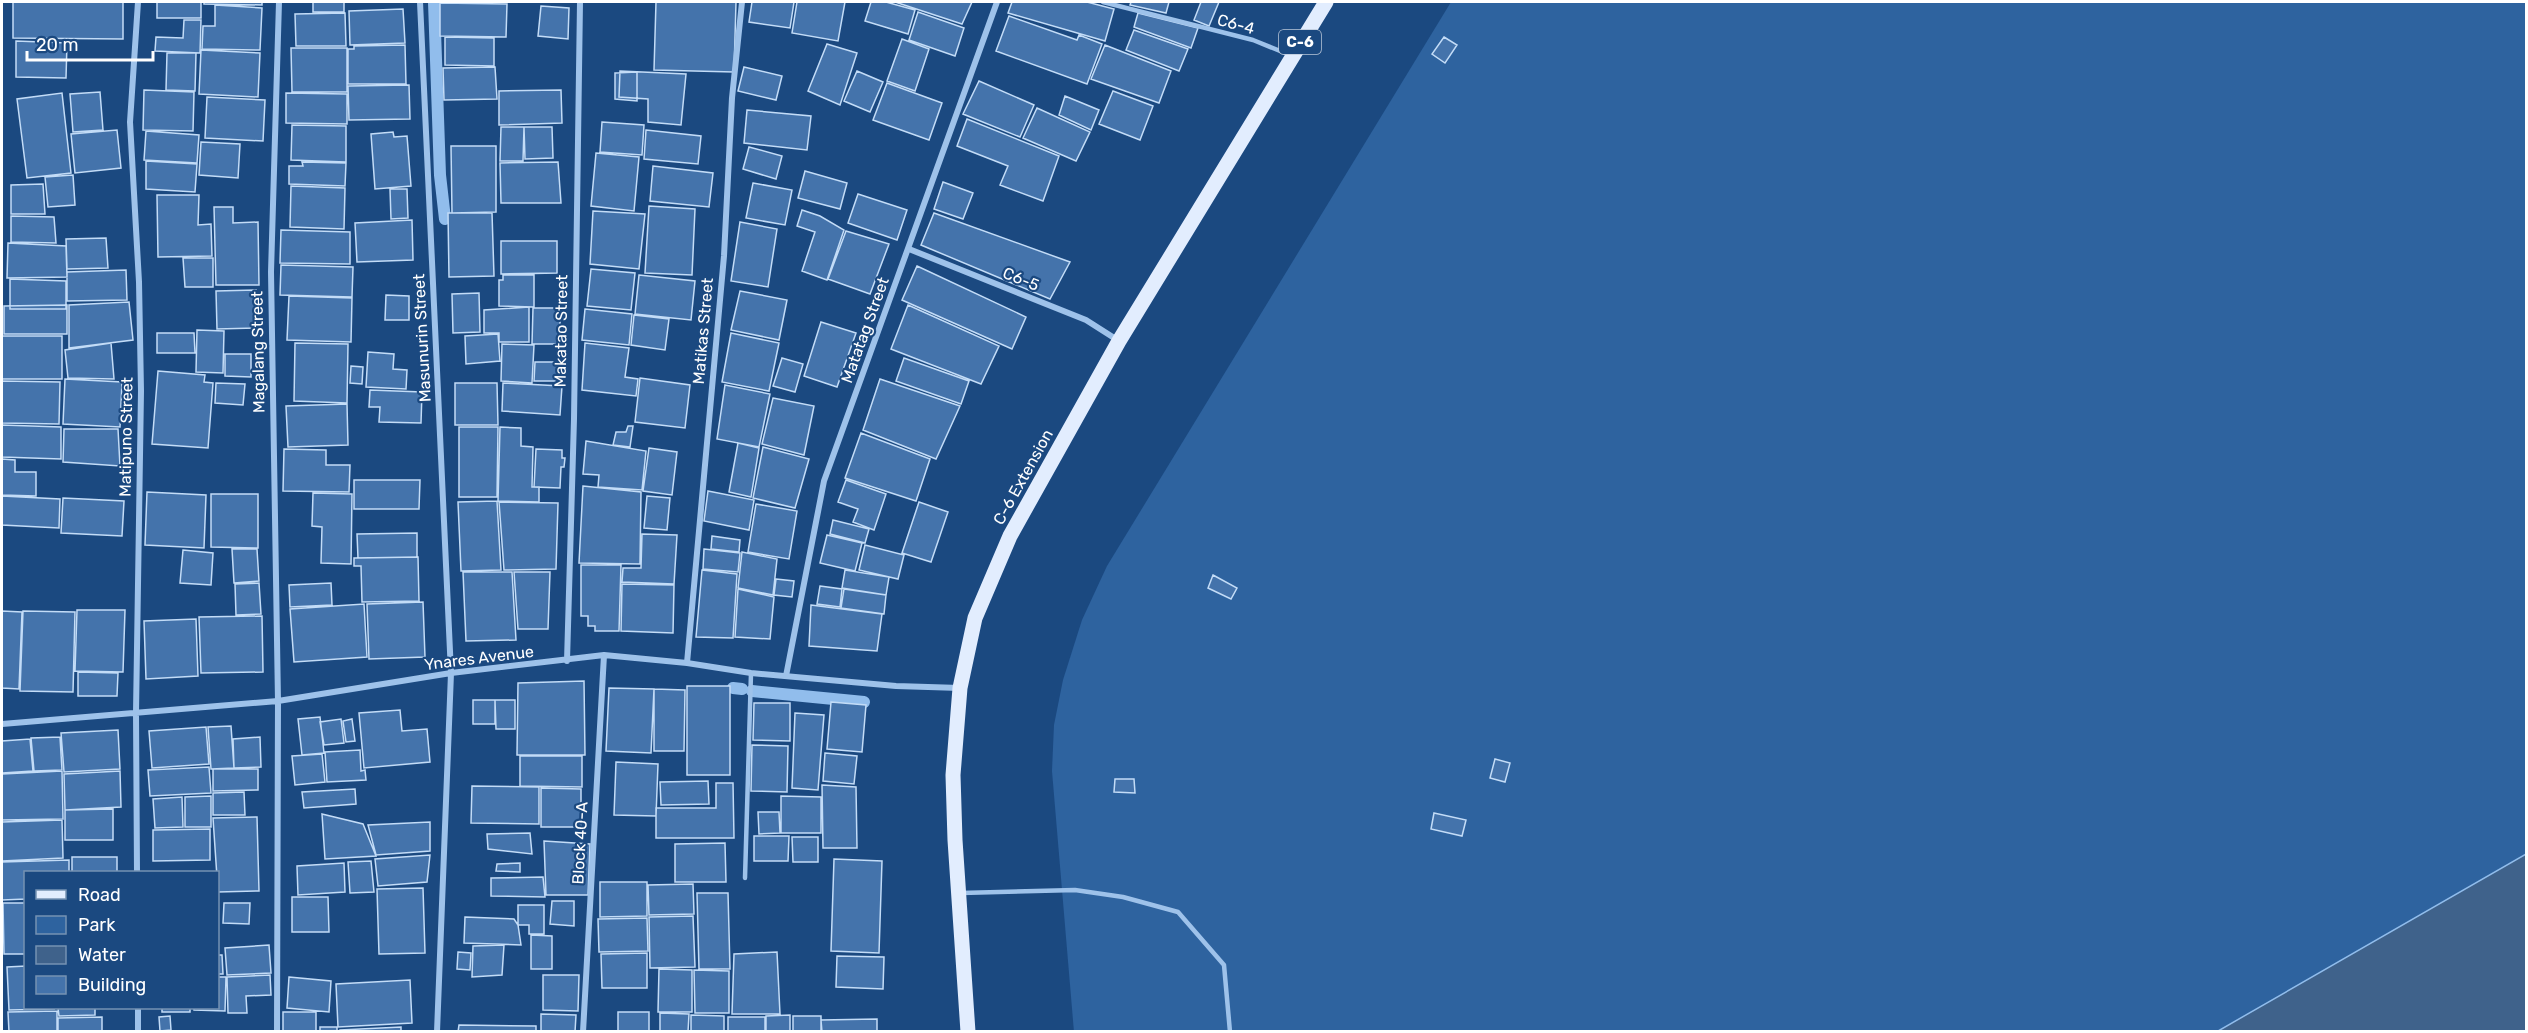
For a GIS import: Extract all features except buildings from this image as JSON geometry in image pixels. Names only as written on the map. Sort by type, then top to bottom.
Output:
[{"type":"main road","name":"C-6 Extension","points":[[968,1032],[958,893],[953,774],[960,688],[975,618],[1010,536],[1119,341],[1326,2]]},
{"type":"street","name":"Matipuno Street","points":[[137,871],[136,713],[141,391],[139,282],[130,122],[138,2]]},
{"type":"street","name":"Magalang Street","points":[[278,701],[270,272],[279,2]]},
{"type":"street","name":"Masunurin Street","points":[[420,2],[451,673]]},
{"type":"street","name":"Makatao Street","points":[[567,661],[574,419],[580,2]]},
{"type":"street","name":"Matikas Street","points":[[687,663],[724,256],[732,98],[742,2]]},
{"type":"street","name":"Matatag Street","points":[[786,676],[824,481],[997,2]]},
{"type":"street","name":"C6-5","points":[[909,249],[1086,320],[1119,341]]},
{"type":"street","name":"Ynares Avenue","points":[[2,724],[278,701],[451,673],[604,655],[687,663],[751,673],[896,686],[960,688]]},
{"type":"street","name":"Block 40-A","points":[[583,1032],[604,655]]},
{"type":"street","points":[[437,1032],[451,673]]},
{"type":"street","points":[[277,1032],[278,701]]},
{"type":"street","points":[[138,1009],[138,1032]]},
{"type":"lane","name":"C6-4","points":[[1103,2],[1253,40],[1292,56]]},
{"type":"lane","points":[[745,878],[751,673]]},
{"type":"lane","points":[[958,893],[1075,890],[1123,897],[1178,912],[1224,965],[1230,1032]]},
{"type":"green space","points":[[1451,2],[2526,2],[2526,854],[2218,1031],[1074,1032],[1052,771],[1054,725],[1063,680],[1082,620],[1107,566]]},
{"type":"water","points":[[2526,854],[2526,1031],[2218,1031]]},
{"type":"waterway","points":[[434,2],[440,175],[445,219]]},
{"type":"waterway","points":[[733,688],[742,689]]},
{"type":"waterway","points":[[752,691],[864,702]]}]
